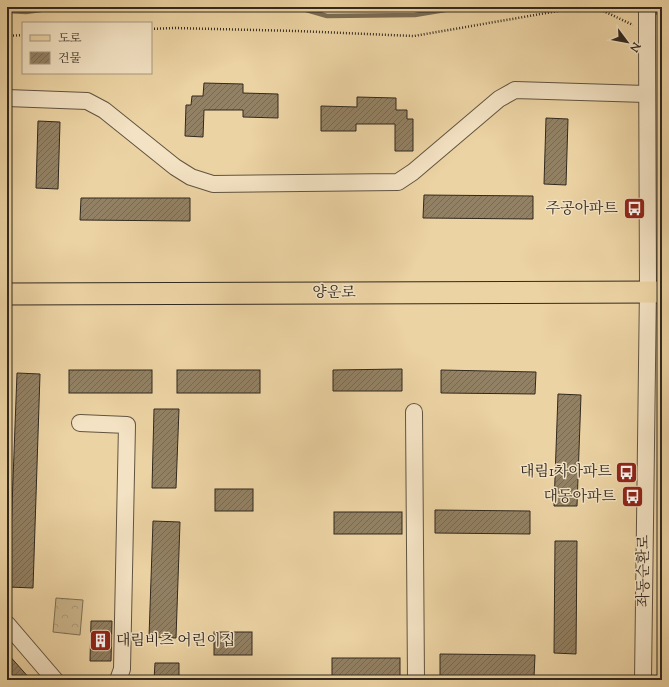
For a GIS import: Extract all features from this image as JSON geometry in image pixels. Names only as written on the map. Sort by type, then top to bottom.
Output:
[{"type":"main road","name":"양운로","points":[[7,294],[654,292]]},
{"type":"street","name":"좌동순환로","points":[[643,680],[654,292],[646,94],[647,7]]},
{"type":"street","points":[[7,98],[87,101],[104,110],[176,167],[191,177],[213,184],[398,182],[413,172],[499,99],[515,90],[646,94]]},
{"type":"street","points":[[414,412],[416,680]]},
{"type":"street","points":[[80,424],[127,425],[122,669],[118,680]]},
{"type":"street","points":[[7,624],[55,680]]},
{"type":"street","points":[[7,637],[23,642]]},
{"type":"path","points":[[152,29],[174,28],[290,31],[414,36],[581,7]]},
{"type":"path","points":[[595,7],[634,26]]},
{"type":"path","points":[[7,36],[22,35]]},
{"type":"green space","points":[[56,598],[83,600],[80,635],[53,632]]},
{"type":"building","points":[[204,83],[243,84],[243,93],[278,94],[278,118],[243,117],[243,110],[204,110],[203,137],[185,136],[186,105],[191,105],[192,96],[203,96]]},
{"type":"building","points":[[357,97],[396,98],[396,110],[407,110],[407,119],[413,119],[413,151],[395,151],[395,124],[356,124],[356,131],[321,131],[321,106],[357,107]]},
{"type":"building","points":[[546,118],[568,119],[566,185],[544,184]]},
{"type":"building","points":[[38,121],[60,122],[58,189],[36,188]]},
{"type":"building","points":[[424,195],[533,196],[533,219],[423,218]]},
{"type":"building","points":[[81,198],[190,198],[190,221],[80,220]]},
{"type":"building","points":[[402,369],[402,391],[333,391],[333,370]]},
{"type":"building","points":[[69,370],[152,370],[152,393],[69,393]]},
{"type":"building","points":[[177,370],[260,370],[260,393],[177,393]]},
{"type":"building","points":[[441,370],[536,372],[535,394],[441,393]]},
{"type":"building","points":[[17,373],[40,374],[33,588],[9,587]]},
{"type":"building","points":[[558,394],[581,395],[577,506],[554,506]]},
{"type":"building","points":[[154,409],[179,409],[176,488],[152,488]]},
{"type":"building","points":[[215,489],[253,489],[253,511],[215,511]]},
{"type":"building","points":[[435,510],[530,511],[530,534],[435,533]]},
{"type":"building","points":[[334,512],[402,512],[402,534],[334,534]]},
{"type":"building","points":[[153,521],[180,522],[176,638],[149,637]]},
{"type":"building","points":[[555,541],[577,541],[576,654],[554,653]]},
{"type":"building","name":"대림비츠 어린이집","points":[[91,621],[112,621],[111,661],[90,661]]},
{"type":"building","points":[[214,632],[252,632],[252,655],[214,655]]},
{"type":"building","points":[[7,653],[31,680],[7,680]]},
{"type":"building","points":[[440,654],[535,655],[534,678],[440,676]]},
{"type":"building","points":[[332,658],[400,658],[400,680],[332,680]]},
{"type":"building","points":[[155,663],[179,663],[179,680],[154,680]]},
{"type":"waterway","points":[[7,11],[26,12],[62,7]]},
{"type":"waterway","points":[[296,7],[327,16],[415,15],[463,7]]},
{"type":"waterway","points":[[651,10],[662,15]]},
{"type":"place","name":"주공아파트","points":[[634,209]]},
{"type":"place","name":"대림1차아파트","points":[[627,472]]},
{"type":"place","name":"대동아파트","points":[[632,497]]},
{"type":"place","name":"대림비츠 어린이집","points":[[101,641]]}]
